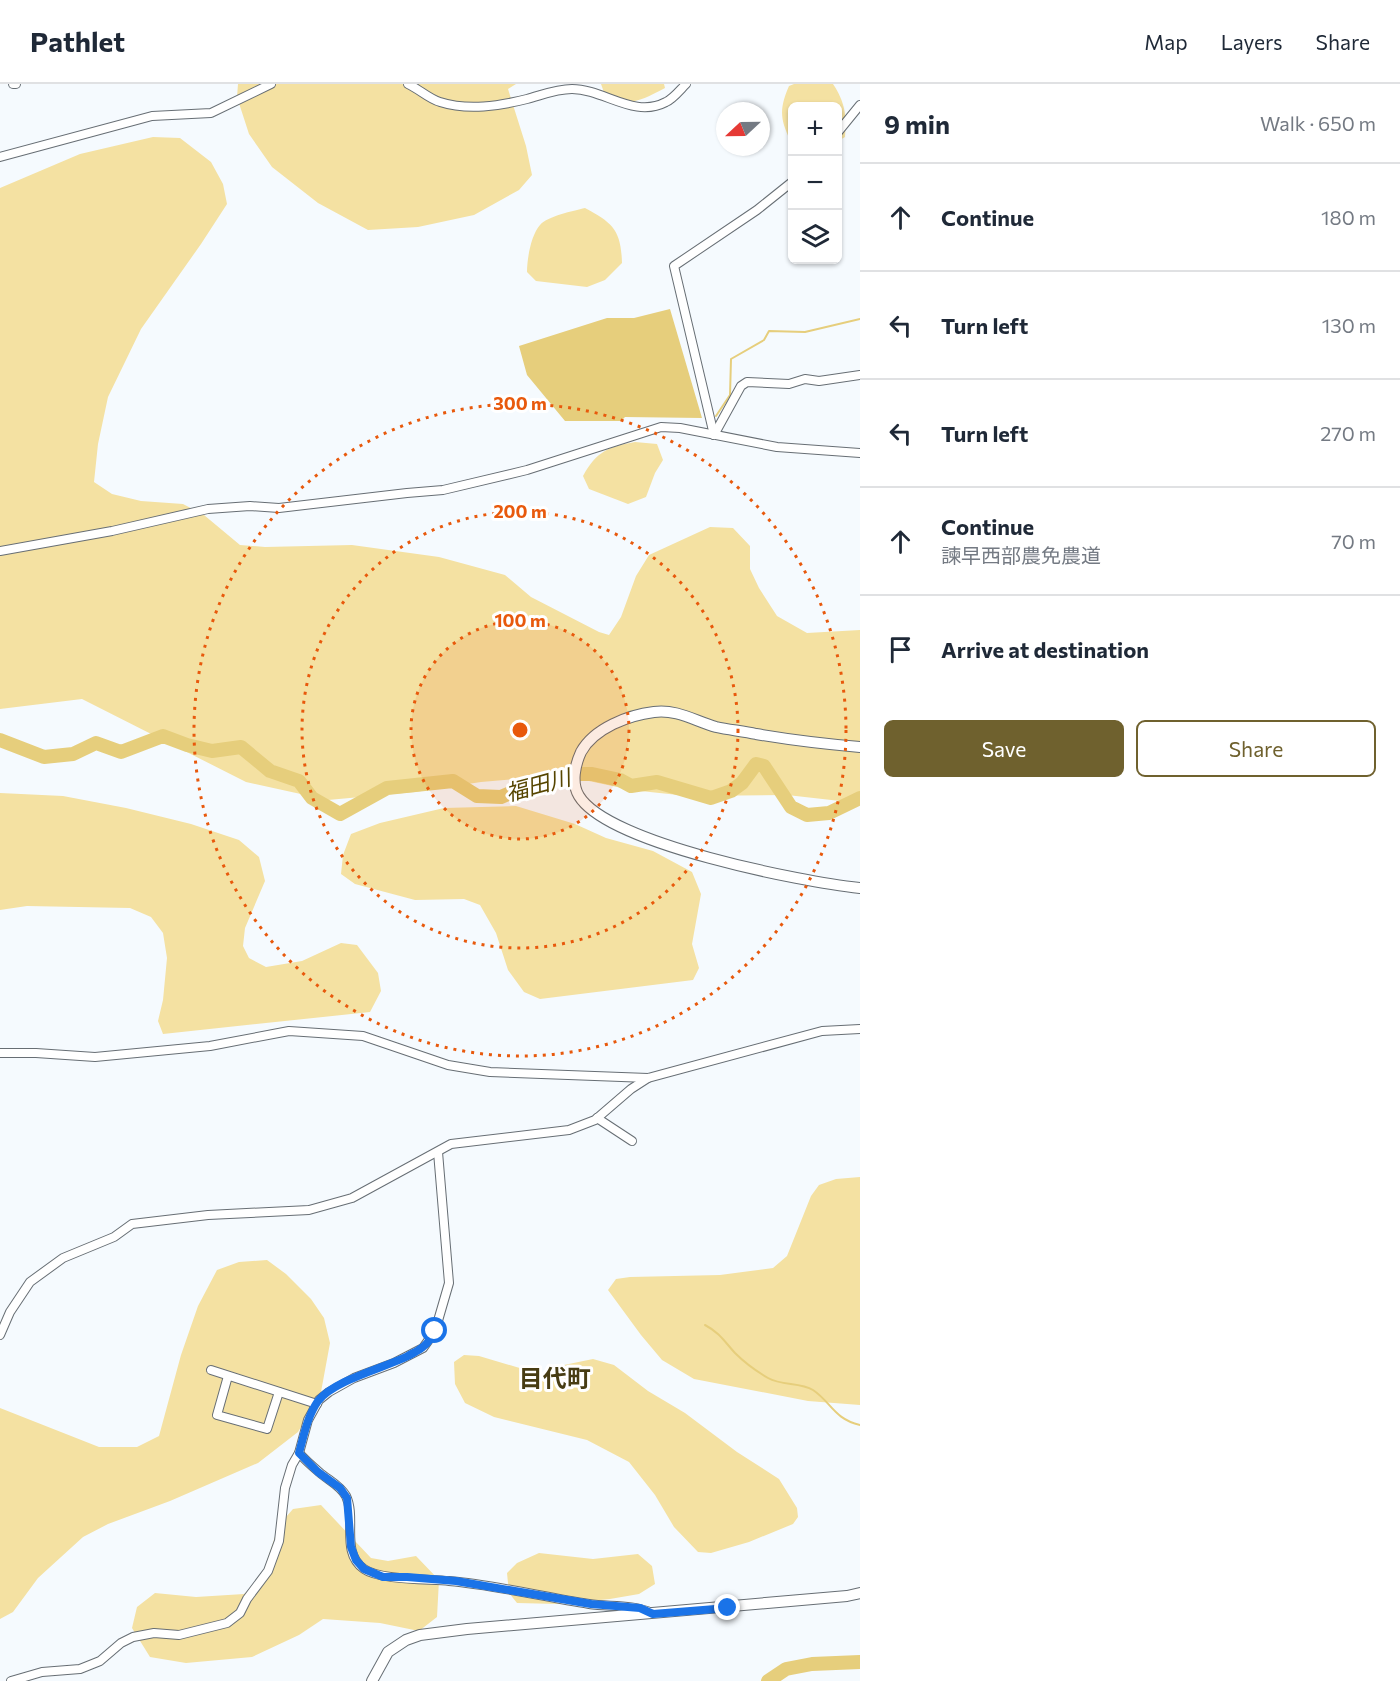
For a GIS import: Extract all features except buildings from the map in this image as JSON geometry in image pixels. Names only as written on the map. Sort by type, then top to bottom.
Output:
[{"type":"street","points":[[0,157],[152,116],[211,113],[271,84]]},
{"type":"street","points":[[408,84],[437,102],[460,108],[484,107],[524,100],[554,91],[573,89],[593,92],[631,106],[650,108],[667,102],[686,84]]},
{"type":"street","points":[[842,127],[858,109]]},
{"type":"street","points":[[714,435],[674,266],[757,210],[788,185]]},
{"type":"street","points":[[714,435],[741,386],[747,382],[789,384],[805,379],[819,381],[860,375]]},
{"type":"street","points":[[0,551],[112,531],[208,509],[250,506],[279,508],[443,490],[527,470],[661,427],[777,447],[860,453]]},
{"type":"street","points":[[860,747],[796,741],[716,727],[671,711],[654,712],[630,717],[592,737],[584,747],[575,770],[575,783],[579,797],[595,814],[616,825],[715,860],[860,888]]},
{"type":"street","points":[[0,1053],[95,1057],[210,1046],[289,1031],[363,1036],[448,1065],[490,1072],[648,1078],[822,1031],[860,1029]]},
{"type":"street","points":[[0,1335],[5,1313],[30,1282],[63,1258],[114,1237],[132,1224],[208,1215],[309,1210],[352,1198],[452,1144],[569,1130],[597,1118],[631,1089],[648,1078]]},
{"type":"street","points":[[597,1118],[632,1141]]},
{"type":"street","points":[[11,1681],[42,1672],[80,1669],[100,1661],[133,1636],[154,1633],[178,1635],[227,1623],[240,1614],[247,1599],[268,1571],[279,1541],[285,1488],[292,1465],[299,1453],[308,1420],[317,1404],[329,1392],[354,1378],[394,1363],[423,1348],[435,1331],[449,1283],[438,1152]]},
{"type":"street","points":[[211,1370],[317,1404]]},
{"type":"street","points":[[228,1376],[217,1415],[267,1429],[279,1392]]},
{"type":"street","points":[[299,1453],[318,1472],[340,1488],[347,1498],[351,1547],[356,1560],[364,1569],[383,1577],[456,1581],[591,1604],[640,1608],[653,1614]]},
{"type":"street","points":[[372,1681],[388,1652],[406,1640],[420,1635],[860,1593]]},
{"type":"shaded area","points":[[238,84],[516,84],[508,89],[526,146],[532,175],[519,190],[474,215],[418,227],[368,230],[318,203],[272,167],[249,134],[237,97]]},
{"type":"shaded area","points":[[601,84],[664,84],[665,88],[643,99],[623,102],[606,98]]},
{"type":"shaded area","points":[[833,84],[842,102],[788,102],[788,135],[783,122],[782,109],[789,86]]},
{"type":"shaded area","points":[[842,103],[846,122],[845,137],[842,139]]},
{"type":"shaded area","points":[[153,137],[180,138],[211,162],[223,184],[227,204],[141,329],[108,397],[98,444],[94,482],[112,494],[141,501],[183,504],[204,515],[240,545],[265,547],[352,545],[439,557],[505,575],[531,597],[609,635],[621,617],[636,576],[649,555],[710,527],[733,528],[750,546],[750,569],[777,616],[807,633],[860,630],[860,799],[849,802],[787,795],[688,796],[631,790],[561,775],[328,800],[246,782],[82,699],[0,709],[0,188],[80,154]]},
{"type":"shaded area","points":[[585,208],[609,223],[614,229],[620,243],[622,263],[605,280],[587,287],[536,281],[527,272],[530,247],[537,229],[549,219]]},
{"type":"shaded area","points":[[670,309],[702,418],[625,417],[621,421],[565,421],[527,375],[519,346],[607,318],[634,318]]},
{"type":"shaded area","points":[[635,442],[657,444],[663,460],[655,473],[646,497],[628,504],[589,489],[583,476],[593,461],[610,448]]},
{"type":"shaded area","points":[[0,793],[63,796],[126,808],[191,824],[239,840],[259,857],[265,881],[245,928],[243,946],[249,958],[266,967],[302,961],[341,943],[357,945],[378,973],[381,991],[370,1012],[163,1034],[158,1021],[163,1000],[167,958],[163,933],[151,917],[130,908],[27,906],[0,910]]},
{"type":"shaded area","points":[[516,806],[575,824],[606,838],[653,851],[692,872],[701,894],[692,944],[699,968],[693,980],[540,999],[524,992],[508,970],[496,933],[480,905],[464,899],[415,900],[355,884],[341,874],[343,855],[351,834],[380,823],[444,808]]},
{"type":"shaded area","points":[[860,1177],[860,1405],[808,1401],[694,1379],[662,1360],[608,1290],[616,1279],[630,1277],[720,1275],[773,1268],[787,1256],[811,1196],[819,1185],[836,1179]]},
{"type":"shaded area","points":[[267,1260],[286,1274],[311,1299],[324,1318],[330,1343],[321,1392],[298,1432],[258,1463],[170,1501],[108,1524],[83,1537],[38,1578],[13,1612],[0,1619],[0,1408],[99,1447],[137,1447],[159,1436],[181,1355],[198,1306],[217,1270],[239,1262]]},
{"type":"shaded area","points":[[464,1355],[479,1356],[543,1375],[564,1365],[593,1359],[614,1365],[648,1391],[685,1413],[737,1452],[779,1479],[797,1508],[798,1517],[793,1524],[749,1542],[711,1553],[698,1552],[674,1527],[655,1495],[629,1462],[587,1440],[494,1417],[465,1403],[455,1384],[454,1362]]},
{"type":"shaded area","points":[[321,1505],[371,1558],[388,1561],[416,1556],[439,1580],[437,1617],[419,1631],[380,1623],[323,1619],[299,1635],[252,1657],[186,1663],[150,1657],[132,1628],[137,1607],[155,1593],[196,1597],[244,1594],[261,1578],[279,1525],[293,1509]]},
{"type":"shaded area","points":[[539,1553],[593,1559],[638,1554],[652,1566],[655,1584],[639,1594],[610,1599],[558,1604],[517,1603],[509,1593],[507,1573],[517,1563]]},
{"type":"waterway","points":[[716,416],[730,395],[731,359],[764,340],[769,331],[805,332],[860,319]]},
{"type":"waterway","name":"福田川","points":[[0,740],[44,757],[73,754],[96,743],[121,752],[163,736],[212,751],[241,747],[270,771],[299,781],[312,798],[340,814],[387,788],[453,781],[477,796],[501,797],[546,778],[571,774],[592,774],[620,780],[631,786],[657,782],[711,798],[731,791],[742,783],[756,764],[764,766],[791,807],[807,815],[829,813],[860,798]]},
{"type":"waterway","points":[[705,1325],[718,1334],[739,1357],[759,1373],[779,1382],[813,1390],[844,1419],[860,1425]]},
{"type":"waterway","points":[[768,1681],[786,1669],[812,1664],[860,1662]]},
{"type":"district","name":"目代町","points":[[555,1379]]},
{"type":"route","points":[[435,1331],[423,1348],[394,1363],[354,1378],[329,1392],[319,1400],[304,1432],[299,1453],[318,1472],[340,1488],[347,1498],[351,1547],[356,1560],[364,1569],[383,1577],[456,1581],[591,1604],[640,1608],[653,1614],[728,1608]]}]
